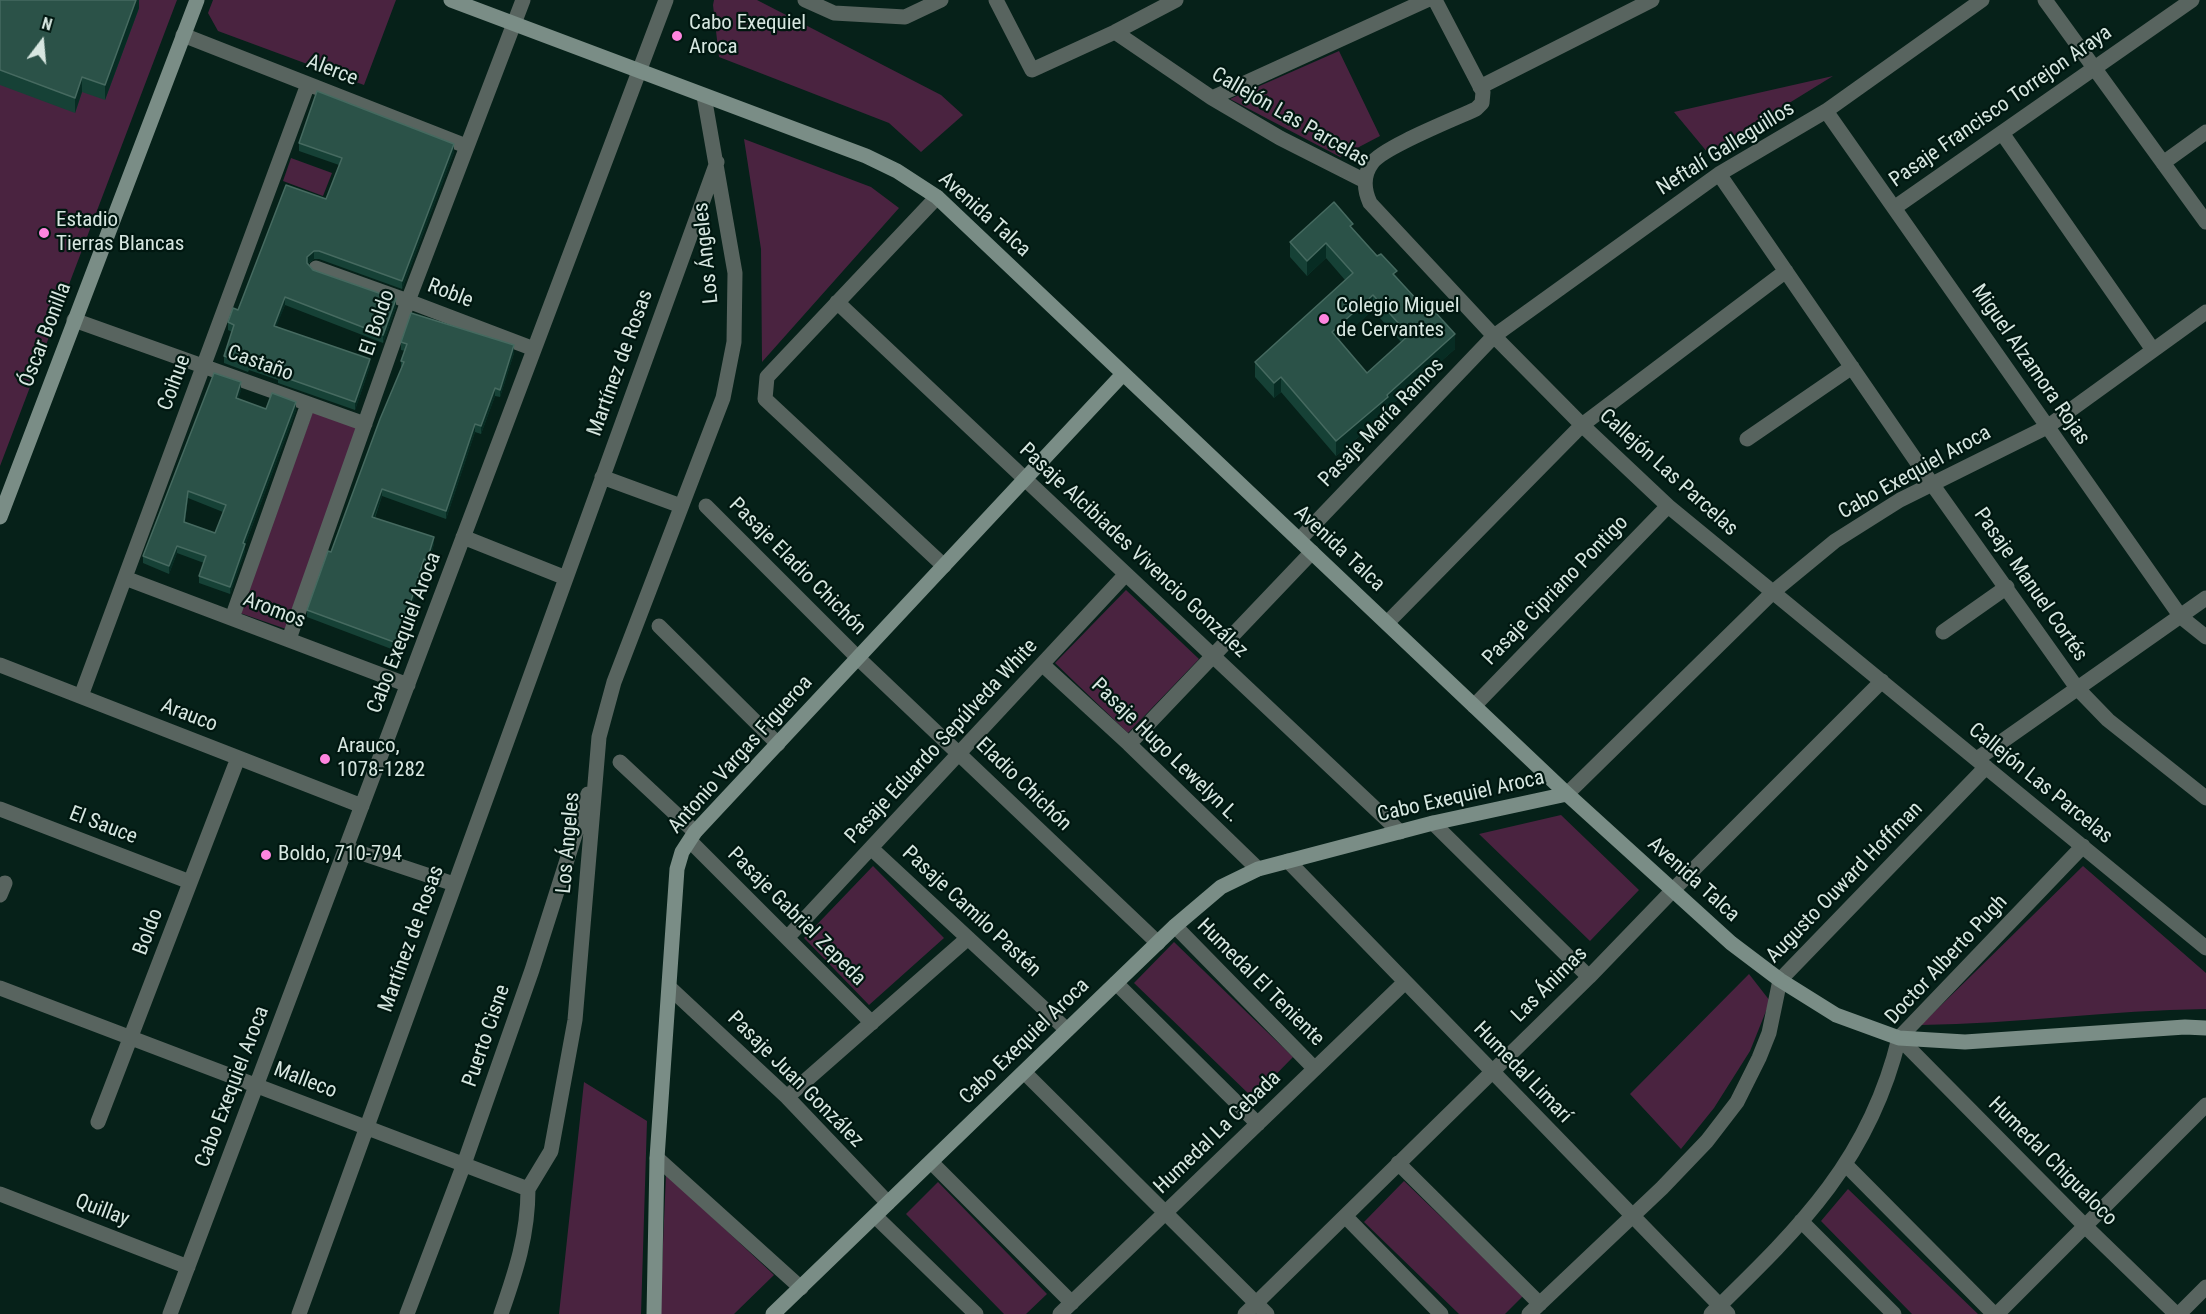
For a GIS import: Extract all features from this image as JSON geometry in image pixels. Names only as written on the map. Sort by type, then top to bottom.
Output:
[{"type":"street","name":"Óscar Bonilla","points":[[0,517],[197,0]]},
{"type":"street","name":"Avenida Talca","points":[[451,0],[866,156],[897,171],[937,197],[1567,794],[1731,943],[1780,980],[1836,1015],[1899,1038],[1965,1042],[2206,1028]]},
{"type":"street","name":"El Boldo","points":[[289,639],[408,300],[523,0]]},
{"type":"street","name":"Cabo Exequiel Aroca","points":[[170,1314],[666,0]]},
{"type":"street","points":[[805,0],[834,13],[905,17],[941,0]]},
{"type":"street","points":[[996,0],[1032,70],[1115,32],[1176,0]]},
{"type":"street","points":[[1212,98],[1427,0]]},
{"type":"street","points":[[1365,181],[1367,171],[1379,155],[1476,110],[1483,98],[1480,87],[1435,0]]},
{"type":"street","points":[[1480,87],[1652,0]]},
{"type":"street","name":"Neftalí Galleguillos","points":[[1494,336],[1719,174],[1826,111],[1982,0]]},
{"type":"street","points":[[2045,0],[2206,222]]},
{"type":"street","name":"Pasaje Francisco Torrejon Araya","points":[[1894,208],[2192,0]]},
{"type":"street","name":"Callejón Las Parcelas","points":[[1115,32],[1212,98],[1280,138],[1365,181],[1365,191],[1370,203],[1494,336],[1582,425],[1668,506],[2206,948]]},
{"type":"street","name":"Alerce","points":[[183,35],[466,146]]},
{"type":"street","name":"Coihue","points":[[81,696],[308,84]]},
{"type":"street","name":"Los Ángeles","points":[[528,1189],[551,1151],[575,1020],[599,737],[614,682],[723,398],[735,342],[735,273],[704,96]]},
{"type":"street","name":"Miguel Alzamora Rojas","points":[[1826,111],[2181,617],[2206,637]]},
{"type":"street","points":[[2163,163],[2206,132]]},
{"type":"street","points":[[2002,133],[2153,350]]},
{"type":"street","name":"Martínez de Rosas","points":[[299,1314],[717,162]]},
{"type":"street","name":"Pasaje Manuel Cortés","points":[[1719,174],[1932,483],[2077,688],[2108,720],[2206,798]]},
{"type":"street","points":[[937,197],[768,377],[765,399],[944,566]]},
{"type":"street","name":"Roble","points":[[316,268],[408,300],[534,349]]},
{"type":"street","points":[[1387,623],[1582,425],[1786,271]]},
{"type":"street","name":"Pasaje Alcibiades Vivencio González","points":[[837,302],[1400,832]]},
{"type":"street","name":"Cabo Exequiel Aroca","points":[[779,1312],[888,1203],[1175,926],[1221,887],[1258,869],[1433,823],[1567,794],[1773,592],[1835,541],[1869,518],[1932,483],[2047,427],[2206,312]]},
{"type":"street","name":"Castaño","points":[[74,320],[365,424]]},
{"type":"street","name":"Pasaje María Ramos","points":[[1299,540],[1494,336]]},
{"type":"street","points":[[1748,439],[1852,367]]},
{"type":"street","name":"Antonio Vargas Figueroa","points":[[654,1314],[657,1158],[677,869],[682,852],[693,836],[777,744],[1123,374]]},
{"type":"street","points":[[232,618],[308,404]]},
{"type":"street","points":[[602,477],[681,506]]},
{"type":"street","name":"Pasaje Eladio Chichón","points":[[706,506],[858,658]]},
{"type":"street","name":"Pasaje Cipriano Pontigo","points":[[1474,706],[1668,506]]},
{"type":"street","points":[[463,537],[566,578]]},
{"type":"street","points":[[1129,744],[1312,552]]},
{"type":"street","name":"Pasaje Eduardo Sepúlveda White","points":[[787,938],[1126,573]]},
{"type":"street","name":"Aromos","points":[[125,578],[408,685]]},
{"type":"street","points":[[1944,632],[2007,587]]},
{"type":"street","name":"Augusto Ouward Hoffman","points":[[1534,1309],[1707,1141],[1737,1102],[1749,1081],[1769,1033],[1780,980],[1982,763],[2077,688],[2206,598]]},
{"type":"street","points":[[659,627],[777,744]]},
{"type":"street","name":"Eladio Chichón","points":[[858,658],[1158,943]]},
{"type":"street","name":"Arauco","points":[[0,665],[362,806]]},
{"type":"street","name":"Pasaje Hugo Lewelyn L.","points":[[1042,665],[1129,744],[1258,869]]},
{"type":"street","name":"Las Ánimas","points":[[1256,1310],[1345,1216],[1589,977],[1882,681]]},
{"type":"street","name":"Boldo","points":[[98,1122],[238,758]]},
{"type":"street","name":"Pasaje Gabriel Zepeda","points":[[620,762],[693,836],[787,938],[872,1023]]},
{"type":"street","name":"Puerto Cisne","points":[[407,1314],[464,1164],[532,969],[597,768]]},
{"type":"street","name":"El Sauce","points":[[0,809],[190,882]]},
{"type":"street","points":[[1433,823],[1589,977]]},
{"type":"street","name":"Doctor Alberto Pugh","points":[[1719,1311],[1801,1221],[1846,1165],[1875,1111],[1899,1038],[2083,846]]},
{"type":"street","points":[[346,848],[454,884]]},
{"type":"street","name":"Pasaje Camilo Pastén","points":[[872,849],[1067,1030]]},
{"type":"street","name":"Humedal Limarí","points":[[1288,861],[1404,983],[1632,1215],[1719,1311]]},
{"type":"street","name":"Humedal El Teniente","points":[[1175,926],[1315,1069]]},
{"type":"street","points":[[787,1097],[968,938]]},
{"type":"street","points":[[1116,983],[1258,1124]]},
{"type":"street","name":"Humedal La Cebada","points":[[1060,1314],[1404,983]]},
{"type":"street","name":"Malleco","points":[[0,988],[528,1189]]},
{"type":"street","name":"Pasaje Juan González","points":[[670,988],[787,1097],[888,1203]]},
{"type":"street","name":"Humedal Chigualoco","points":[[1899,1038],[2086,1227],[2177,1314]]},
{"type":"street","points":[[1024,1072],[1165,1213],[1256,1310]]},
{"type":"street","points":[[1846,1165],[1995,1314],[2086,1227],[2206,1105]]},
{"type":"street","points":[[657,1158],[801,1288]]},
{"type":"street","points":[[932,1162],[1072,1303]]},
{"type":"street","points":[[1398,1163],[1534,1309]]},
{"type":"street","points":[[501,1314],[520,1259],[528,1216],[528,1189]]},
{"type":"street","name":"Quillay","points":[[0,1194],[188,1267]]},
{"type":"street","points":[[875,1216],[976,1314]]},
{"type":"street","points":[[1345,1216],[1440,1314]]},
{"type":"street","points":[[1801,1221],[1894,1314]]},
{"type":"street","points":[[2177,1314],[2206,1287]]},
{"type":"shaded area","name":"Estadio Tierras Blancas","points":[[0,0],[177,0],[0,466]]},
{"type":"shaded area","points":[[213,0],[396,0],[364,85],[218,31],[208,13]]},
{"type":"shaded area","points":[[714,0],[757,0],[941,95],[963,115],[921,152],[889,123],[719,57]]},
{"type":"shaded area","points":[[1339,51],[1380,136],[1340,157],[1230,99]]},
{"type":"shaded area","points":[[1833,76],[1708,153],[1674,112]]},
{"type":"shaded area","points":[[744,139],[871,187],[899,208],[762,362],[761,249]]},
{"type":"shaded area","points":[[291,158],[332,173],[323,196],[283,181]]},
{"type":"shaded area","points":[[313,411],[361,429],[286,629],[240,613]]},
{"type":"shaded area","points":[[1126,590],[1199,659],[1128,733],[1055,663]]},
{"type":"shaded area","points":[[1561,815],[1639,890],[1590,941],[1479,834]]},
{"type":"shaded area","points":[[873,866],[944,938],[869,1005],[804,938]]},
{"type":"shaded area","points":[[2083,866],[2206,973],[2206,1009],[1921,1025]]},
{"type":"shaded area","points":[[1174,942],[1293,1057],[1253,1098],[1134,983]]},
{"type":"shaded area","points":[[1749,974],[1770,1001],[1750,1051],[1714,1108],[1681,1149],[1630,1094]]},
{"type":"shaded area","points":[[584,1082],[647,1121],[641,1314],[559,1314]]},
{"type":"shaded area","points":[[666,1174],[774,1275],[734,1314],[660,1314]]},
{"type":"shaded area","points":[[1404,1181],[1523,1296],[1505,1314],[1459,1314],[1364,1222]]},
{"type":"shaded area","points":[[938,1182],[1047,1294],[1026,1314],[1004,1314],[906,1214]]},
{"type":"shaded area","points":[[1848,1189],[1978,1314],[1912,1314],[1821,1221]]},
{"type":"building","points":[[0,0],[136,0],[105,85],[82,77],[75,98],[0,70]]},
{"type":"building","points":[[317,91],[454,144],[402,281],[319,251],[314,251],[307,257],[307,263],[313,270],[396,299],[383,335],[285,297],[274,326],[370,359],[355,402],[278,375],[279,373],[249,362],[248,364],[224,356],[234,325],[228,322],[233,308],[238,310],[286,185],[326,199],[342,158],[299,143]]},
{"type":"building","points":[[1334,202],[1353,224],[1350,226],[1377,256],[1381,254],[1397,271],[1393,274],[1431,315],[1435,312],[1455,334],[1387,395],[1388,397],[1336,441],[1281,377],[1274,383],[1255,362],[1353,273],[1326,243],[1307,261],[1290,242]],"holes":[[[1373,295],[1409,335],[1367,373],[1332,332]]]},
{"type":"building","points":[[411,313],[514,345],[500,390],[495,388],[481,426],[475,424],[446,511],[382,489],[372,517],[434,537],[427,560],[424,559],[410,604],[416,606],[402,645],[307,610],[328,551],[331,552],[380,419],[404,362],[401,361],[407,344],[401,342]]},
{"type":"building","points":[[214,373],[241,382],[236,398],[266,409],[272,393],[296,402],[243,543],[245,544],[230,587],[199,576],[206,556],[177,546],[169,566],[143,556]],"holes":[[[188,491],[226,505],[215,533],[184,522]]]},
{"type":"place","name":"Cabo Exequiel Aroca","points":[[677,36]]},
{"type":"place","name":"Estadio Tierras Blancas","points":[[44,233]]},
{"type":"place","name":"Colegio Miguel de Cervantes","points":[[1324,319]]},
{"type":"place","name":"Arauco, 1078-1282","points":[[325,759]]},
{"type":"place","name":"Boldo, 710-794","points":[[266,855]]}]
